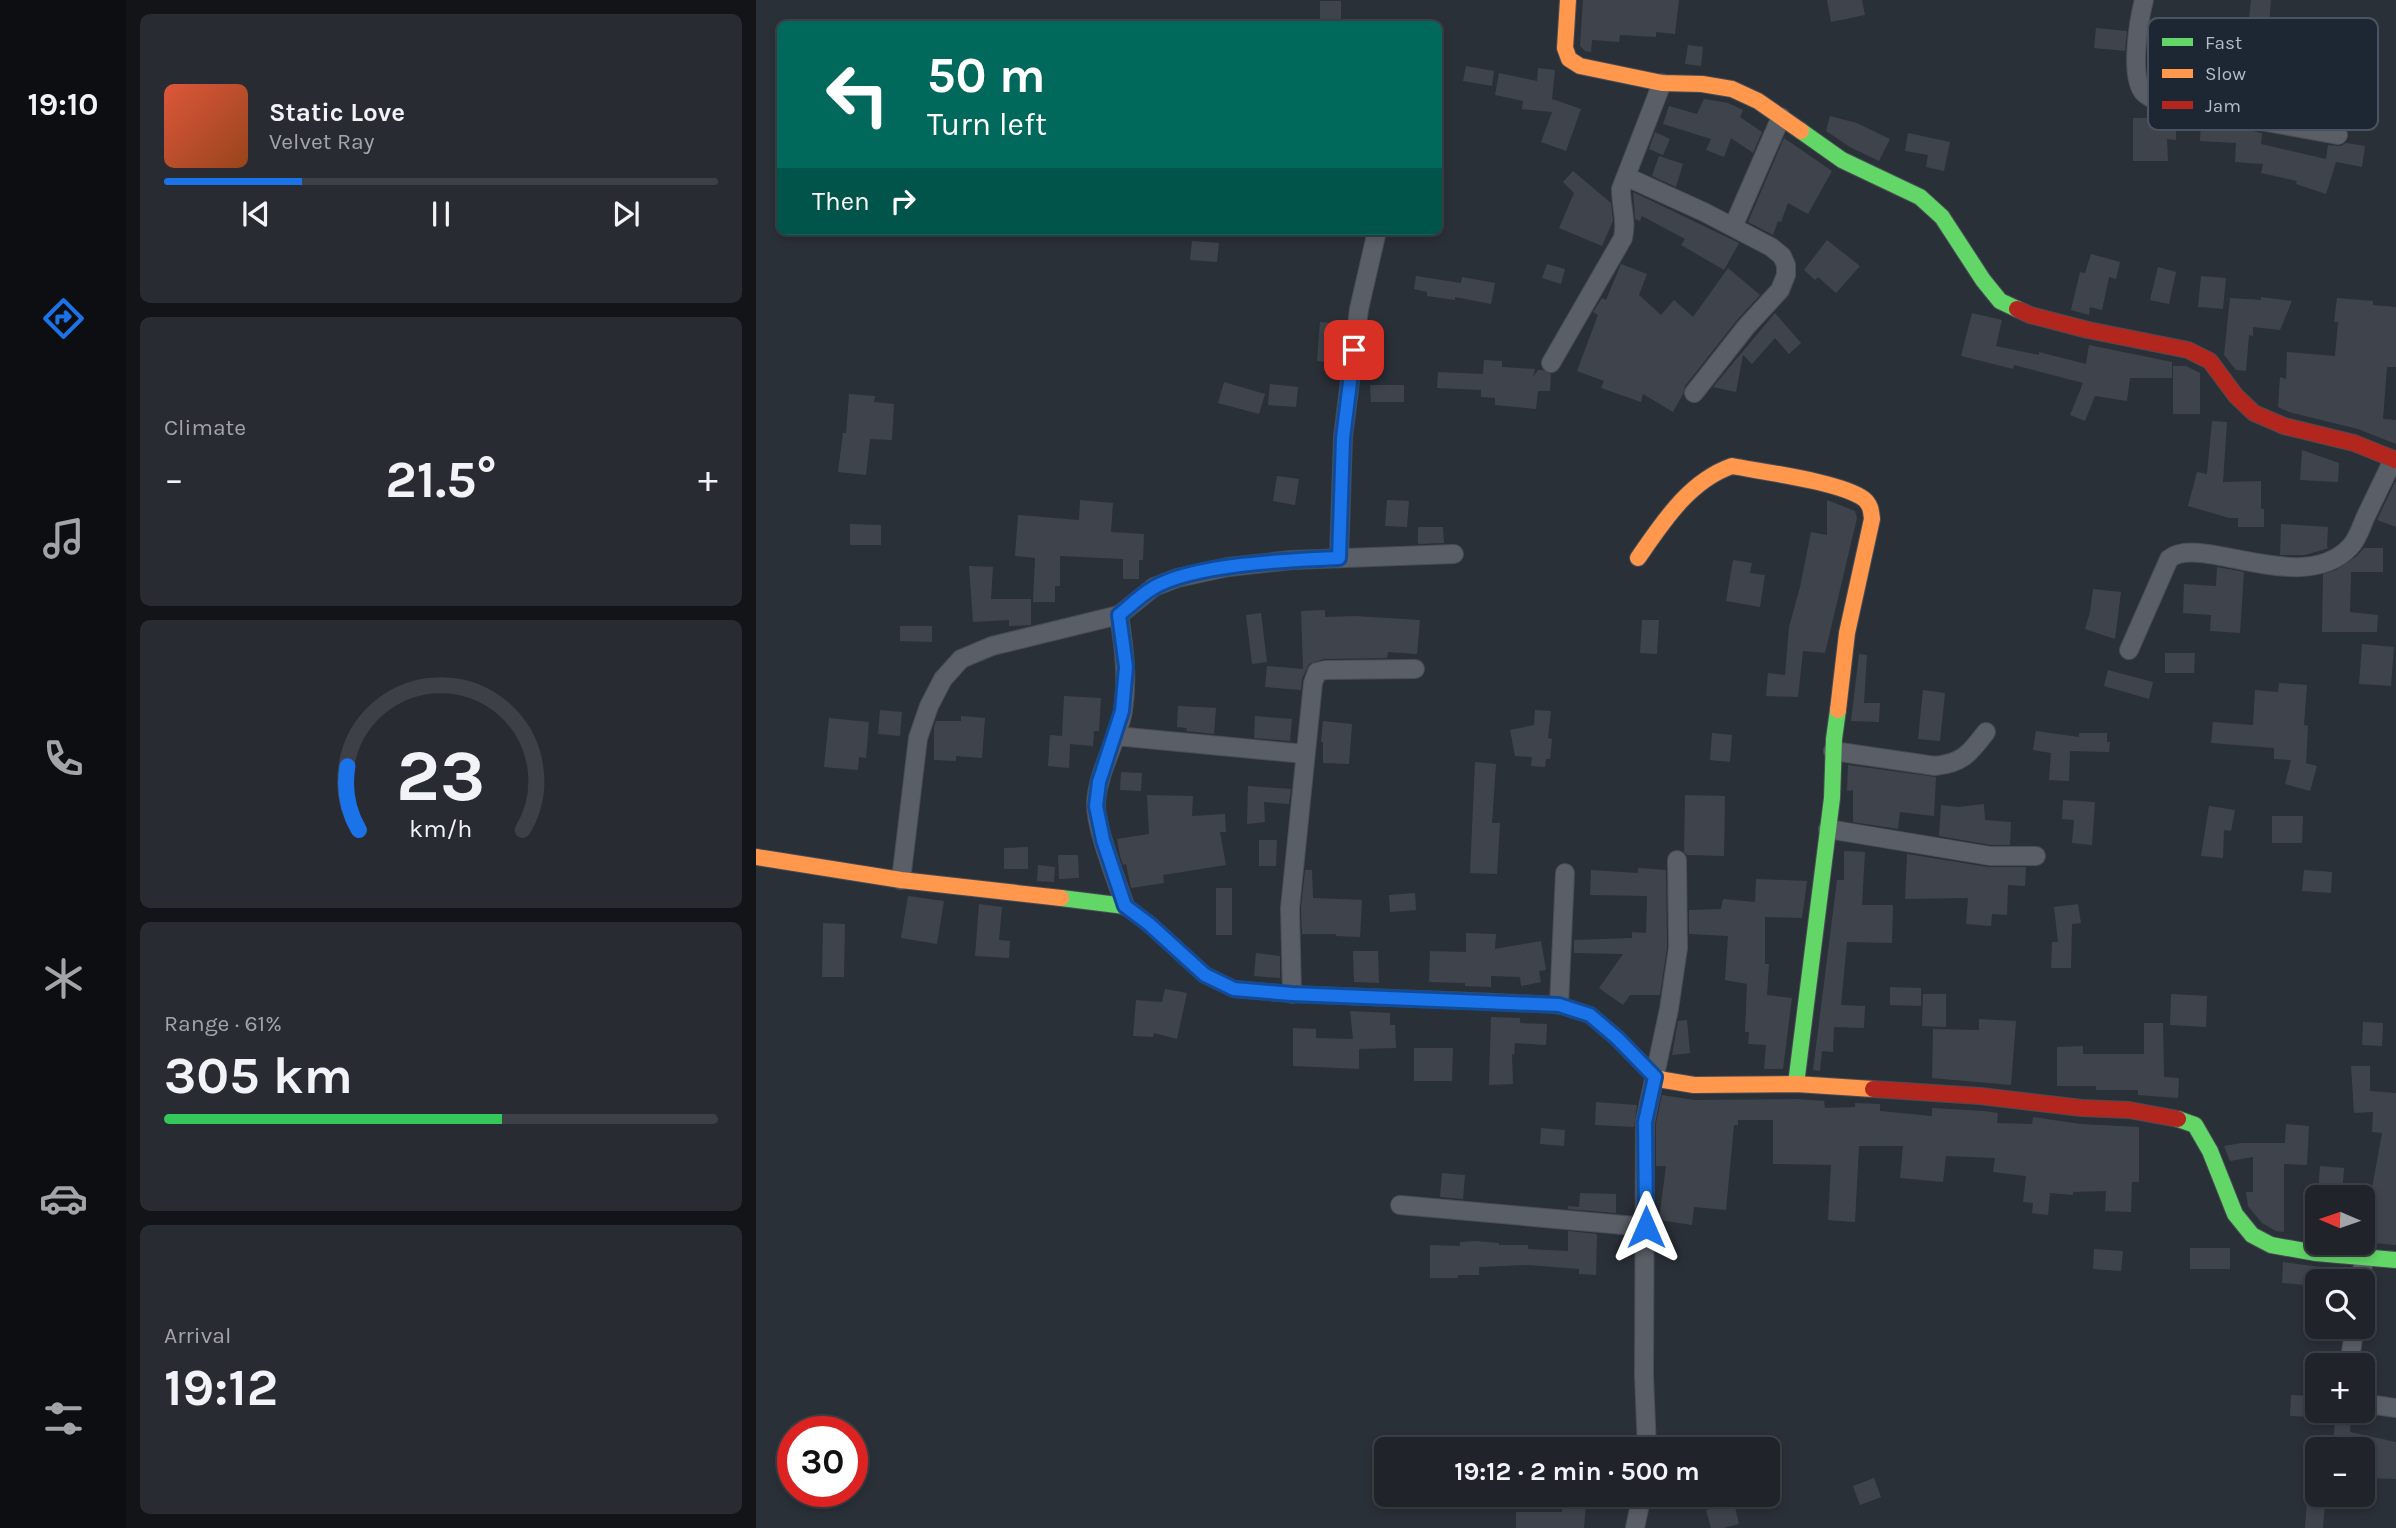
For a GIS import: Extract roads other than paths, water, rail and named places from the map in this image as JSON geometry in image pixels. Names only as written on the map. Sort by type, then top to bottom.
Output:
[{"type":"street","points":[[1568,0],[1565,48],[1569,59],[1580,65],[1662,83],[1702,84],[1732,89],[1758,101],[1842,160],[1920,197],[1942,217],[2000,301],[2031,315],[2077,327],[2188,350],[2210,361],[2236,396],[2254,413],[2284,426],[2354,443],[2395,460],[2352,545],[2336,560],[2316,566],[2272,566],[2176,553],[2169,559],[2129,650]]},
{"type":"street","points":[[2144,0],[2137,58],[2138,79],[2143,92],[2148,95]]},
{"type":"street","points":[[1551,363],[1623,238],[1626,225],[1621,189],[1662,83]]},
{"type":"street","points":[[1732,227],[1781,117]]},
{"type":"street","points":[[2311,130],[2338,135]]},
{"type":"street","points":[[1626,177],[1732,227],[1782,256],[1786,265],[1786,275],[1780,290],[1746,327],[1694,393]]},
{"type":"street","points":[[1339,558],[1343,438],[1359,309],[1376,235]]},
{"type":"street","points":[[1638,558],[1666,516],[1709,475],[1721,468],[1732,466],[1820,484],[1863,498],[1870,505],[1870,528],[1847,633],[1833,751],[1828,829],[1796,1084]]},
{"type":"street","points":[[901,880],[918,738],[929,706],[943,679],[961,659],[992,646],[1119,615],[1154,587],[1177,578],[1292,560],[1454,554]]},
{"type":"street","points":[[1119,615],[1126,667],[1122,711],[1099,782],[1096,806],[1103,840],[1125,906]]},
{"type":"street","points":[[1292,994],[1290,908],[1313,683],[1317,672],[1415,669]]},
{"type":"street","points":[[1833,751],[1936,766],[1951,765],[1969,755],[1986,732]]},
{"type":"street","points":[[1116,736],[1305,754]]},
{"type":"street","points":[[1828,829],[1990,856],[2036,856]]},
{"type":"street","points":[[758,857],[901,880],[1125,906],[1205,975],[1234,989],[1292,994],[1559,1005],[1590,1015],[1655,1077],[1694,1085],[1796,1084],[1980,1096],[2168,1116],[2195,1125],[2210,1151],[2235,1214],[2252,1235],[2271,1245],[2316,1253],[2396,1260]]},
{"type":"street","points":[[1647,1437],[1644,1376],[1645,1122],[1669,1009],[1678,948],[1677,860]]},
{"type":"street","points":[[1559,1005],[1565,873]]},
{"type":"street","points":[[1400,1205],[1646,1227]]},
{"type":"street","points":[[2362,1269],[2364,1257]]},
{"type":"street","points":[[2375,1405],[2396,1408]]},
{"type":"street","points":[[1635,1528],[1639,1507]]}]
